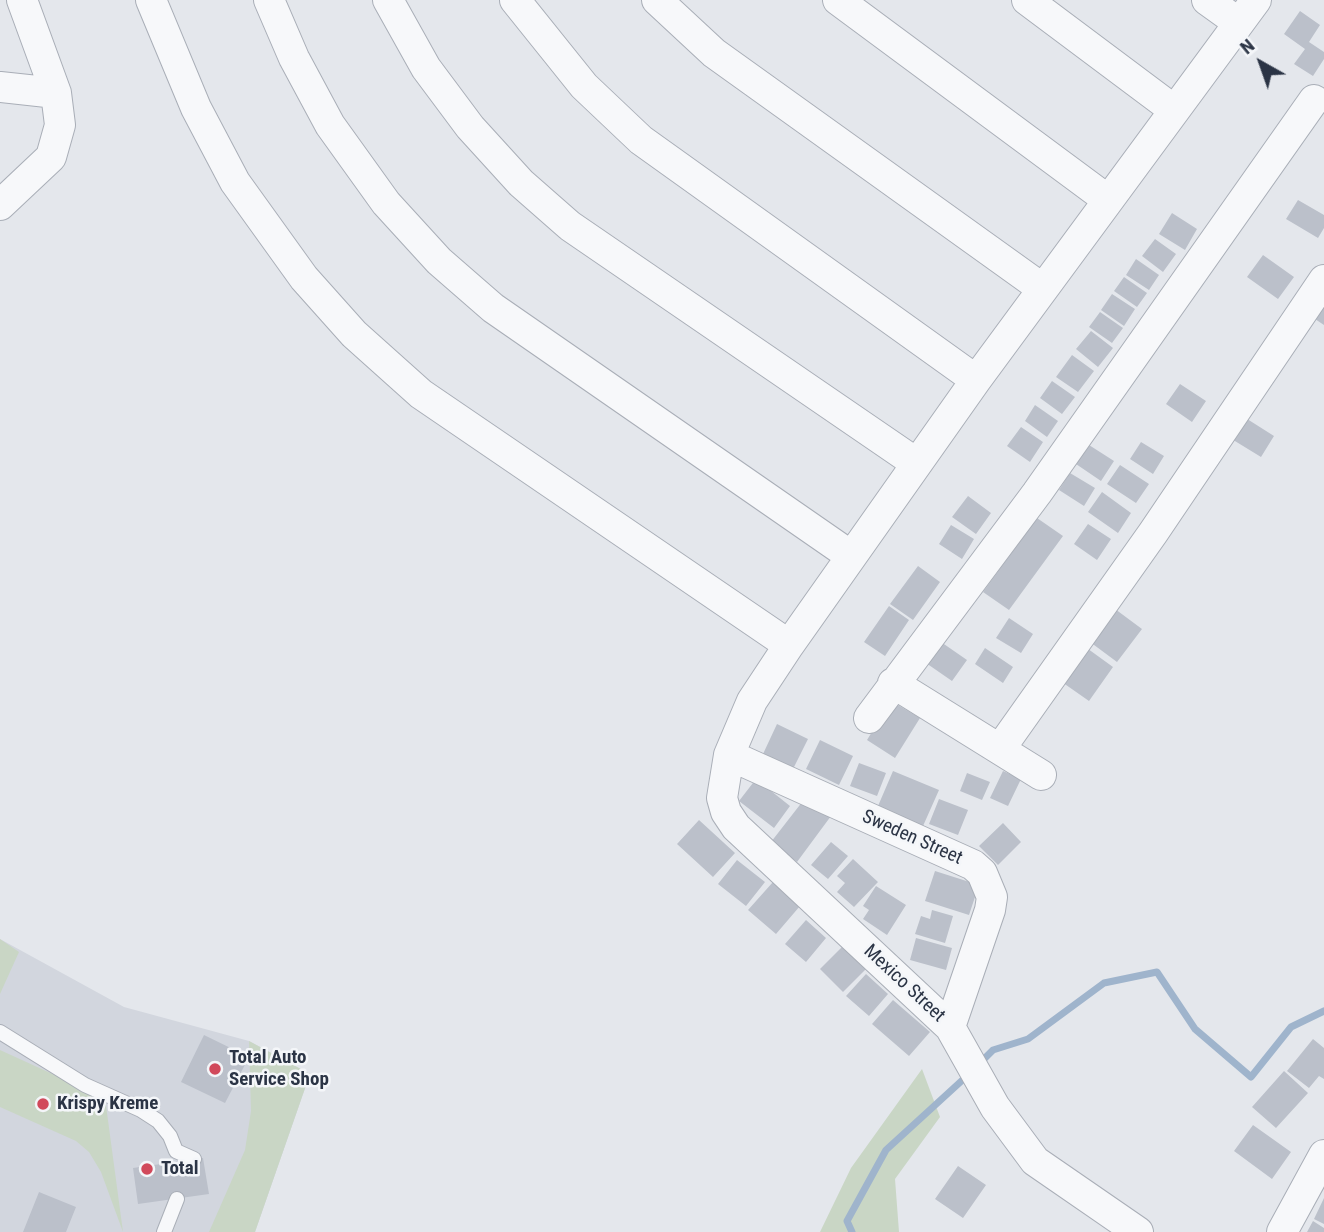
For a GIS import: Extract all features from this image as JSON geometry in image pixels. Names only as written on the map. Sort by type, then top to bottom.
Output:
[{"type":"street","points":[[0,205],[51,157],[60,125],[56,93],[22,0]]},
{"type":"street","points":[[151,0],[196,108],[235,181],[304,278],[354,334],[421,394],[789,645]]},
{"type":"street","points":[[269,0],[294,58],[330,125],[386,203],[439,261],[493,308],[851,556]]},
{"type":"street","points":[[388,0],[426,68],[470,127],[521,184],[570,226],[916,463]]},
{"type":"street","points":[[515,0],[584,86],[641,140],[976,380]]},
{"type":"street","points":[[657,0],[714,53],[1043,289]]},
{"type":"street","points":[[838,0],[1108,200]]},
{"type":"street","points":[[1027,0],[1174,110]]},
{"type":"street","points":[[1207,0],[1248,11]]},
{"type":"street","name":"Mexico Street","points":[[1138,1232],[1035,1161],[995,1107],[950,1027],[737,827],[726,812],[722,798],[729,755],[752,701],[789,645],[976,380],[1248,11]]},
{"type":"street","points":[[0,87],[56,93]]},
{"type":"street","points":[[869,718],[1037,493],[1310,98]]},
{"type":"street","points":[[1000,749],[1161,522],[1324,280]]},
{"type":"street","points":[[893,683],[1041,775]]},
{"type":"street","name":"Sweden Street","points":[[729,755],[973,865],[982,873],[989,883],[990,910],[950,1027]]},
{"type":"street","points":[[1282,1232],[1324,1154]]},
{"type":"lane","points":[[0,1032],[85,1085],[141,1110],[158,1121],[170,1136],[176,1151],[194,1159]]},
{"type":"lane","points":[[164,1232],[177,1199]]},
{"type":"shaded area","points":[[0,939],[124,1007],[249,1041],[310,1074],[255,1232],[0,1232]]},
{"type":"green space","points":[[0,939],[19,952],[0,994]]},
{"type":"green space","points":[[249,1041],[310,1074],[255,1232],[209,1232],[245,1150],[251,1111]]},
{"type":"green space","points":[[0,1050],[105,1098],[123,1232],[101,1172],[89,1152],[76,1141],[0,1107]]},
{"type":"green space","points":[[922,1069],[940,1117],[895,1179],[899,1232],[820,1232],[851,1168]]},
{"type":"building","points":[[1300,11],[1320,25],[1309,42],[1324,52],[1324,59],[1313,76],[1294,64],[1305,49],[1284,34]]},
{"type":"building","points":[[1298,200],[1324,215],[1324,228],[1318,238],[1286,219]]},
{"type":"building","points":[[1172,213],[1197,229],[1185,250],[1159,234]]},
{"type":"building","points":[[1155,239],[1176,254],[1163,272],[1142,256]]},
{"type":"building","points":[[1263,255],[1294,277],[1278,299],[1247,277]]},
{"type":"building","points":[[1136,259],[1159,275],[1149,290],[1126,275]]},
{"type":"building","points":[[1124,277],[1147,293],[1137,307],[1114,291]]},
{"type":"building","points":[[1324,293],[1324,325],[1309,315]]},
{"type":"building","points":[[1112,294],[1135,309],[1124,326],[1101,310]]},
{"type":"building","points":[[1100,312],[1123,328],[1112,343],[1089,327]]},
{"type":"building","points":[[1091,331],[1113,348],[1098,367],[1076,349]]},
{"type":"building","points":[[1072,355],[1094,371],[1078,392],[1056,377]]},
{"type":"building","points":[[1052,381],[1075,397],[1062,414],[1040,398]]},
{"type":"building","points":[[1180,384],[1206,401],[1192,422],[1166,404]]},
{"type":"building","points":[[1035,405],[1058,421],[1047,437],[1025,421]]},
{"type":"building","points":[[1244,417],[1274,436],[1261,457],[1230,438]]},
{"type":"building","points":[[1021,427],[1043,442],[1030,462],[1007,446]]},
{"type":"building","points":[[1141,442],[1164,456],[1153,474],[1130,459]]},
{"type":"building","points":[[1089,445],[1114,461],[1101,481],[1076,464]]},
{"type":"building","points":[[1120,465],[1149,484],[1136,503],[1107,484]]},
{"type":"building","points":[[1070,473],[1095,488],[1084,506],[1059,490]]},
{"type":"building","points":[[1102,492],[1131,513],[1118,533],[1088,512]]},
{"type":"building","points":[[968,496],[991,513],[976,534],[952,517]]},
{"type":"building","points":[[1037,518],[1063,536],[1009,610],[983,592]]},
{"type":"building","points":[[1088,524],[1111,539],[1097,560],[1074,544]]},
{"type":"building","points":[[951,525],[974,539],[962,559],[939,544]]},
{"type":"building","points":[[918,566],[940,582],[913,620],[890,604]]},
{"type":"building","points":[[889,606],[909,620],[885,656],[864,642]]},
{"type":"building","points":[[1111,606],[1142,629],[1117,662],[1086,639]]},
{"type":"building","points":[[1009,618],[1033,634],[1021,653],[996,638]]},
{"type":"building","points":[[941,642],[967,660],[952,681],[926,663]]},
{"type":"building","points":[[1084,646],[1113,667],[1089,701],[1059,680]]},
{"type":"building","points":[[985,648],[1013,667],[1003,683],[975,664]]},
{"type":"building","points":[[891,701],[920,718],[895,758],[867,740]]},
{"type":"building","points":[[777,724],[808,739],[793,769],[763,754]]},
{"type":"building","points":[[820,740],[853,756],[839,785],[806,769]]},
{"type":"building","points":[[859,763],[886,773],[877,796],[850,786]]},
{"type":"building","points":[[893,771],[939,790],[923,826],[878,806]]},
{"type":"building","points":[[1003,771],[1021,779],[1008,806],[990,798]]},
{"type":"building","points":[[967,773],[990,782],[982,800],[960,791]]},
{"type":"building","points":[[756,779],[790,806],[774,828],[739,801]]},
{"type":"building","points":[[806,797],[831,816],[797,862],[771,842]]},
{"type":"building","points":[[939,799],[968,810],[958,835],[929,824]]},
{"type":"building","points":[[699,820],[735,853],[713,877],[677,844]]},
{"type":"building","points":[[1003,823],[1021,842],[998,865],[979,846]]},
{"type":"building","points":[[831,842],[848,856],[828,879],[811,865]]},
{"type":"building","points":[[853,859],[878,882],[854,907],[837,892],[845,883],[837,876]]},
{"type":"building","points":[[737,860],[765,882],[746,906],[718,884]]},
{"type":"building","points":[[935,871],[979,885],[969,915],[925,901]]},
{"type":"building","points":[[773,882],[800,906],[776,934],[748,910]]},
{"type":"building","points":[[876,886],[906,905],[887,935],[863,919],[869,910],[863,906]]},
{"type":"building","points":[[932,910],[953,916],[945,943],[915,934],[921,916],[930,919]]},
{"type":"building","points":[[806,920],[826,938],[806,962],[785,944]]},
{"type":"building","points":[[916,938],[952,948],[946,970],[910,960]]},
{"type":"building","points":[[845,944],[868,967],[843,992],[820,969]]},
{"type":"building","points":[[866,974],[888,994],[869,1016],[846,996]]},
{"type":"building","points":[[893,1000],[930,1032],[909,1056],[872,1024]]},
{"type":"building","name":"Total Auto Service Shop","points":[[204,1035],[249,1057],[225,1103],[181,1082]]},
{"type":"building","points":[[1313,1039],[1324,1048],[1324,1079],[1319,1076],[1309,1088],[1287,1071]]},
{"type":"building","points":[[1284,1071],[1308,1093],[1276,1128],[1252,1107]]},
{"type":"building","points":[[1253,1125],[1291,1152],[1272,1179],[1234,1151]]},
{"type":"building","points":[[203,1158],[209,1194],[138,1204],[133,1168]]},
{"type":"building","points":[[958,1166],[986,1185],[963,1218],[935,1199]]},
{"type":"building","points":[[39,1192],[76,1207],[66,1232],[23,1232]]},
{"type":"building","points":[[1324,1198],[1324,1224],[1314,1219]]},
{"type":"building","points":[[1313,1221],[1324,1228],[1324,1232],[1307,1232]]},
{"type":"waterway","points":[[979,1064],[993,1050],[1028,1039],[1104,983],[1157,972],[1195,1029],[1251,1077],[1291,1027],[1324,1011]]},
{"type":"waterway","points":[[852,1232],[847,1221],[886,1150],[968,1075]]},
{"type":"place","name":"Total Auto Service Shop","points":[[215,1069]]},
{"type":"place","name":"Krispy Kreme","points":[[43,1104]]},
{"type":"place","name":"Total","points":[[147,1169]]}]
